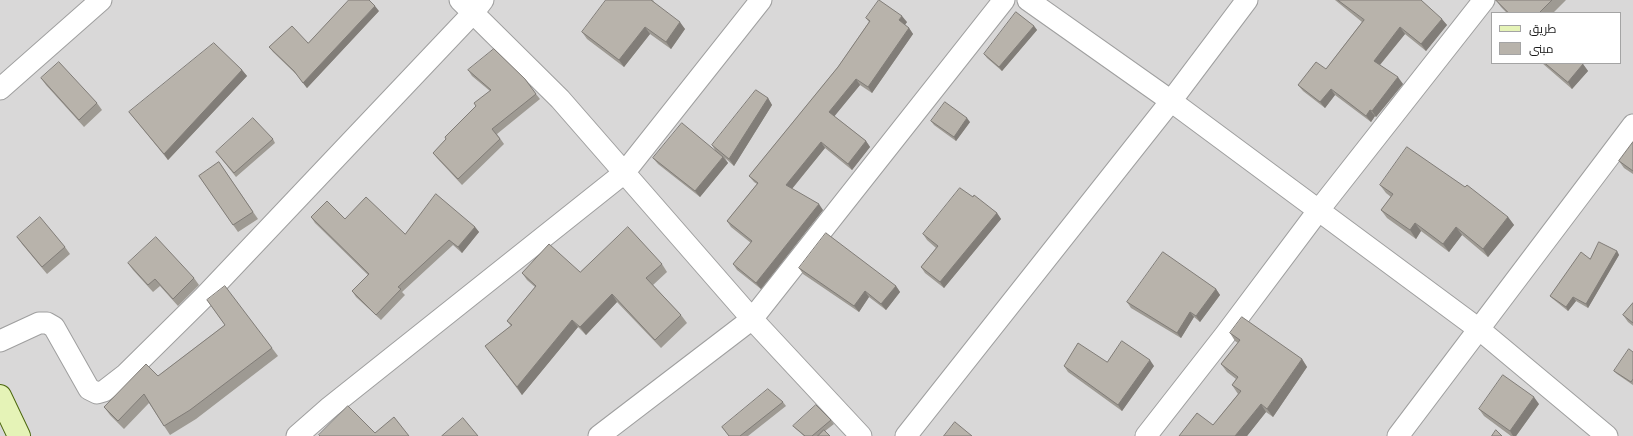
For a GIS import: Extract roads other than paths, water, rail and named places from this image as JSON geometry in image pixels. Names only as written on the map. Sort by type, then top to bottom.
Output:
[{"type":"main road","points":[[0,396],[19,436]]},
{"type":"street","points":[[0,89],[101,0]]},
{"type":"street","points":[[297,436],[330,406],[624,172],[761,0]]},
{"type":"street","points":[[599,436],[752,319],[1004,0]]},
{"type":"street","points":[[1028,0],[1170,101],[1480,330],[1607,436]]},
{"type":"street","points":[[906,436],[1170,101],[1246,0]]},
{"type":"street","points":[[1146,436],[1225,336],[1318,211],[1484,0]]},
{"type":"street","points":[[0,341],[39,323],[47,323],[54,327],[89,389],[97,393],[104,391],[126,374],[204,298],[472,4],[560,99],[752,319],[861,436]]},
{"type":"street","points":[[1398,436],[1480,330],[1633,125]]}]
